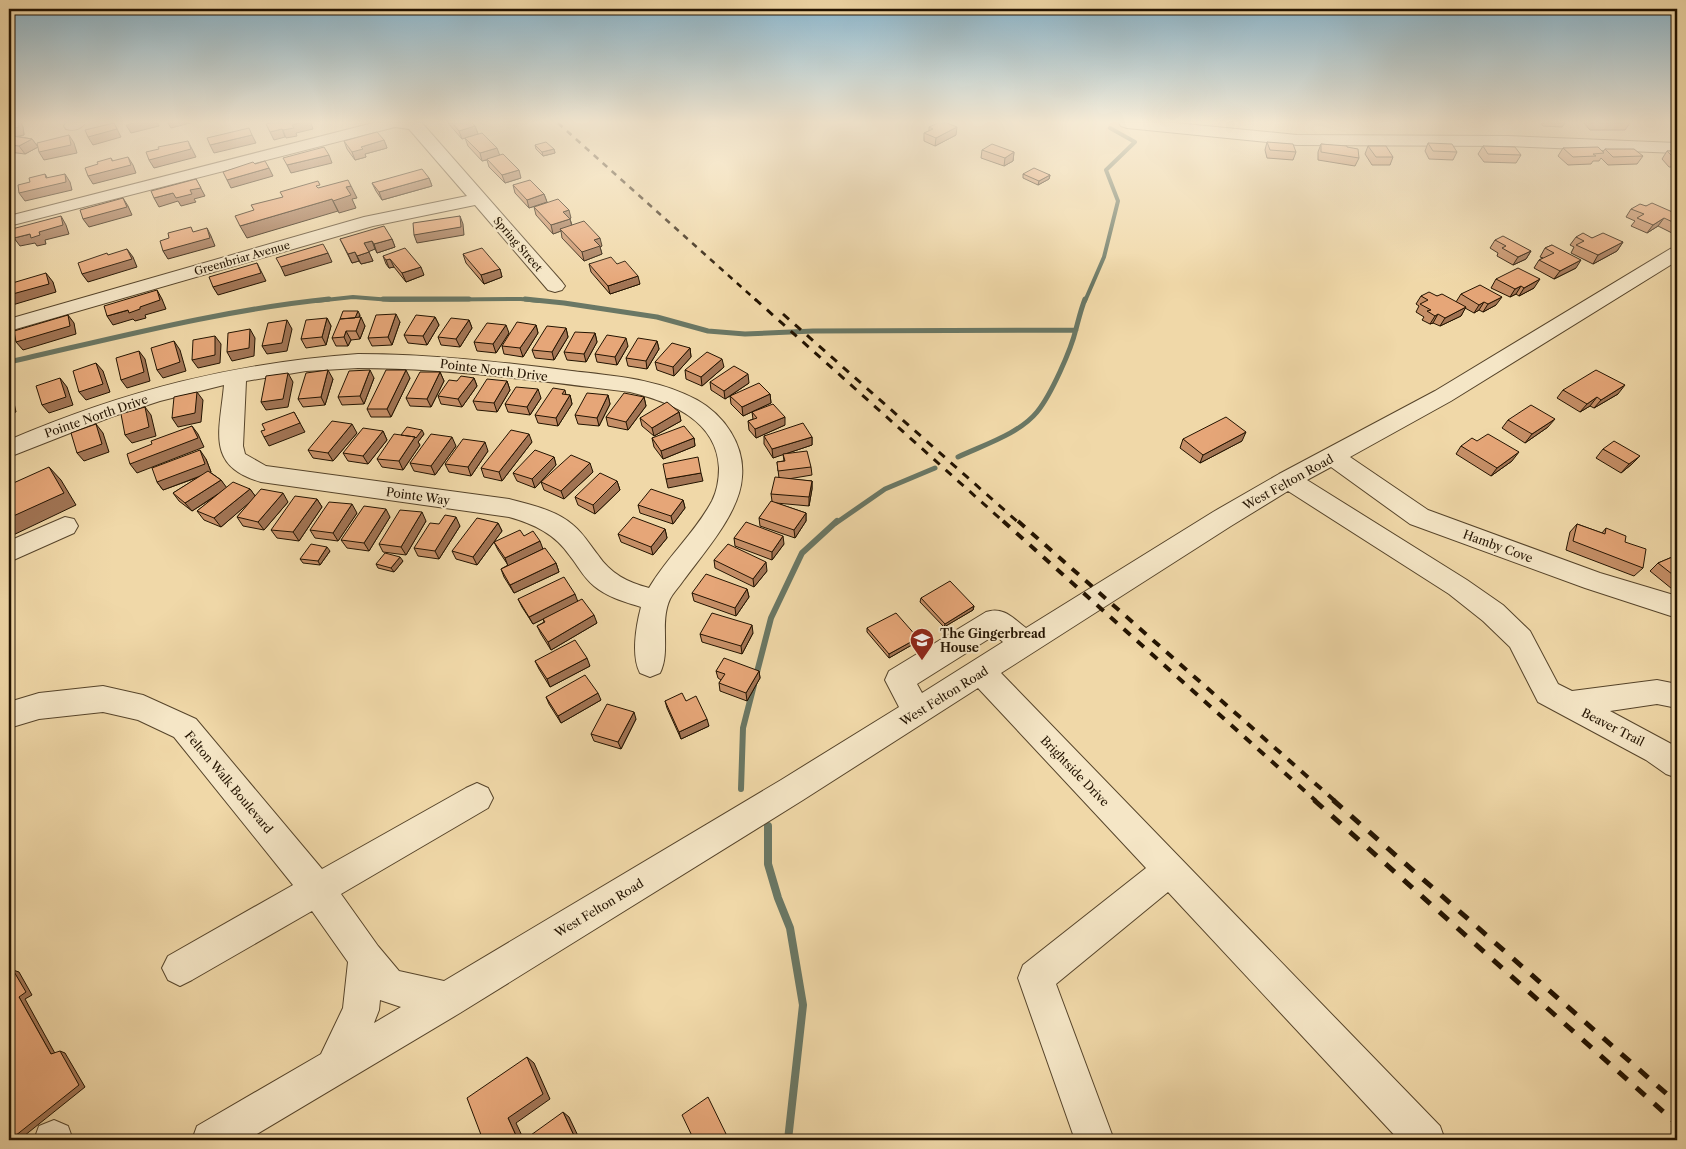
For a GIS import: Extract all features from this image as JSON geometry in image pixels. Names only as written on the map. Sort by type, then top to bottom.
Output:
[{"type":"street","points":[[9,221],[182,177]]},
{"type":"street","name":"Spring Street","points":[[459,177],[514,236],[555,286]]},
{"type":"street","name":"Greenbriar Avenue","points":[[9,325],[370,221],[478,199]]},
{"type":"street","name":"West Felton Road","points":[[211,1140],[446,1000],[918,712],[1164,555],[1288,480],[1443,396],[1677,253]]},
{"type":"street","name":"Pointe North Drive","points":[[9,449],[60,428],[131,403],[235,377],[328,363],[407,361],[630,385],[662,392],[687,403],[709,419],[720,432],[731,462],[730,483],[723,503],[656,601],[650,665]]},
{"type":"street","name":"Pointe Way","points":[[235,377],[231,446],[235,458],[246,467],[261,474],[279,478],[509,508],[529,513],[559,526],[571,538],[602,578],[619,589],[656,601]]},
{"type":"street","name":"Hamby Cove","points":[[1333,457],[1419,517],[1594,581],[1677,607]]},
{"type":"street","points":[[1288,480],[1458,587],[1493,613],[1520,639],[1558,699],[1657,692],[1677,696]]},
{"type":"street","points":[[9,552],[65,526]]},
{"type":"street","points":[[918,712],[899,680],[996,620],[1025,644]]},
{"type":"street","name":"Brightside Drive","points":[[981,672],[1426,1140]]},
{"type":"street","name":"Beaver Trail","points":[[1558,699],[1657,750],[1677,764]]},
{"type":"street","name":"Felton Walk Boulevard","points":[[9,715],[38,706],[103,700],[143,708],[185,728],[318,890],[366,958],[389,986],[446,1000]]},
{"type":"street","points":[[180,968],[477,798]]},
{"type":"street","points":[[1094,1140],[1036,978],[1169,870]]},
{"type":"street","points":[[334,1067],[361,1010],[366,958]]},
{"type":"building","points":[[65,177],[66,182],[19,193],[18,185],[30,182],[29,178]]},
{"type":"building","points":[[225,177],[239,177],[227,180]]},
{"type":"building","points":[[395,177],[429,178],[379,192],[372,183]]},
{"type":"building","points":[[1029,177],[1047,177],[1039,181]]},
{"type":"building","points":[[196,179],[201,188],[190,190],[192,194],[176,198],[173,193],[154,198],[151,191]]},
{"type":"building","points":[[348,180],[351,186],[346,187],[351,195],[333,201],[332,199],[240,226],[235,216],[254,210],[251,205],[283,197],[280,192],[318,181],[320,185],[316,186],[318,188]]},
{"type":"building","points":[[530,180],[544,194],[527,200],[513,185]]},
{"type":"building","points":[[123,198],[127,207],[83,219],[80,210]]},
{"type":"building","points":[[558,199],[569,210],[563,212],[570,219],[551,225],[534,207]]},
{"type":"building","points":[[1652,203],[1677,214],[1677,224],[1664,218],[1653,225],[1637,218],[1644,214],[1631,209],[1640,204],[1646,206]]},
{"type":"building","points":[[61,216],[63,225],[39,232],[40,235],[31,238],[30,234],[14,238],[12,229]]},
{"type":"building","points":[[460,216],[461,227],[414,235],[413,223]]},
{"type":"building","points":[[584,221],[600,238],[594,240],[600,246],[582,252],[560,229]]},
{"type":"building","points":[[384,226],[392,239],[374,244],[372,241],[364,243],[369,252],[357,256],[355,252],[348,254],[340,239]]},
{"type":"building","points":[[191,227],[193,232],[207,228],[210,238],[163,251],[160,241],[169,238],[168,233]]},
{"type":"building","points":[[1583,233],[1592,238],[1603,233],[1623,242],[1598,255],[1576,245],[1584,241],[1576,237]]},
{"type":"building","points":[[1503,236],[1531,251],[1518,257],[1502,248],[1506,246],[1495,240]]},
{"type":"building","points":[[323,244],[328,253],[281,267],[276,258]]},
{"type":"building","points":[[1552,245],[1581,260],[1560,271],[1539,260],[1554,253],[1545,248]]},
{"type":"building","points":[[405,248],[421,267],[402,273],[390,259],[386,260],[383,256]]},
{"type":"building","points":[[482,248],[500,269],[481,275],[463,254]]},
{"type":"building","points":[[127,249],[132,259],[82,274],[78,263],[107,253],[108,255]]},
{"type":"building","points":[[611,257],[617,264],[625,261],[638,276],[608,286],[589,264]]},
{"type":"building","points":[[257,263],[261,273],[213,287],[209,277]]},
{"type":"building","points":[[1518,268],[1540,279],[1524,288],[1521,286],[1515,289],[1496,279]]},
{"type":"building","points":[[46,273],[49,284],[9,295],[9,284]]},
{"type":"building","points":[[1480,285],[1502,297],[1488,304],[1484,302],[1479,305],[1461,294]]},
{"type":"building","points":[[157,290],[160,300],[129,313],[128,310],[107,316],[104,306]]},
{"type":"building","points":[[1429,292],[1437,296],[1442,294],[1466,307],[1445,318],[1438,314],[1435,316],[1427,311],[1431,310],[1420,304],[1428,300],[1421,296]]},
{"type":"building","points":[[343,311],[358,311],[355,318],[340,319]]},
{"type":"building","points":[[396,314],[388,337],[368,338],[376,315]]},
{"type":"building","points":[[68,315],[70,326],[16,342],[14,331]]},
{"type":"building","points":[[416,315],[435,317],[423,336],[404,335]]},
{"type":"building","points":[[361,317],[356,331],[346,331],[344,337],[332,338],[340,319]]},
{"type":"building","points":[[327,318],[322,337],[301,339],[306,320]]},
{"type":"building","points":[[451,318],[469,320],[456,339],[438,337]]},
{"type":"building","points":[[287,320],[282,343],[262,346],[268,323]]},
{"type":"building","points":[[517,322],[536,325],[520,348],[502,346]]},
{"type":"building","points":[[487,323],[506,325],[493,344],[474,342]]},
{"type":"building","points":[[547,326],[566,328],[552,352],[532,350]]},
{"type":"building","points":[[250,329],[249,348],[227,352],[228,333]]},
{"type":"building","points":[[575,332],[595,333],[584,354],[564,352]]},
{"type":"building","points":[[607,335],[626,338],[615,357],[595,354]]},
{"type":"building","points":[[215,336],[215,355],[192,360],[193,340]]},
{"type":"building","points":[[638,338],[657,341],[646,361],[626,358]]},
{"type":"building","points":[[174,341],[180,362],[157,370],[151,348]]},
{"type":"building","points":[[672,343],[690,348],[673,367],[655,362]]},
{"type":"building","points":[[139,351],[144,372],[121,380],[116,358]]},
{"type":"building","points":[[707,352],[722,359],[701,377],[685,370]]},
{"type":"building","points":[[96,363],[103,384],[79,392],[73,371]]},
{"type":"building","points":[[734,366],[748,374],[724,391],[710,382]]},
{"type":"building","points":[[328,370],[321,397],[298,399],[306,373]]},
{"type":"building","points":[[370,370],[360,396],[338,397],[349,371]]},
{"type":"building","points":[[386,370],[406,370],[387,409],[367,409]]},
{"type":"building","points":[[1596,370],[1625,385],[1601,400],[1597,397],[1587,404],[1563,390]]},
{"type":"building","points":[[420,372],[440,372],[427,399],[406,398]]},
{"type":"building","points":[[288,373],[283,399],[261,402],[266,376]]},
{"type":"building","points":[[461,376],[474,378],[458,399],[438,396],[449,380],[457,381]]},
{"type":"building","points":[[60,378],[66,397],[42,405],[36,386]]},
{"type":"building","points":[[487,379],[507,381],[494,403],[473,401]]},
{"type":"building","points":[[759,383],[770,394],[742,407],[730,396]]},
{"type":"building","points":[[516,387],[538,389],[527,407],[505,404]]},
{"type":"building","points":[[553,388],[565,390],[562,394],[570,395],[556,418],[535,415]]},
{"type":"building","points":[[197,392],[195,413],[172,418],[174,397]]},
{"type":"building","points":[[587,393],[608,395],[597,418],[575,415]]},
{"type":"building","points":[[624,393],[644,397],[626,422],[606,417]]},
{"type":"building","points":[[667,402],[679,412],[652,428],[640,418]]},
{"type":"building","points":[[773,404],[785,417],[755,429],[748,421],[757,418],[752,412]]},
{"type":"building","points":[[1531,405],[1555,419],[1532,434],[1508,420]]},
{"type":"building","points":[[145,407],[149,427],[125,435],[121,414]]},
{"type":"building","points":[[294,412],[300,423],[264,437],[261,431],[265,430],[262,424]]},
{"type":"building","points":[[1226,417],[1246,432],[1203,455],[1183,439]]},
{"type":"building","points":[[332,421],[352,424],[328,453],[308,450]]},
{"type":"building","points":[[803,423],[812,437],[772,449],[764,436]]},
{"type":"building","points":[[96,424],[102,444],[77,453],[71,433]]},
{"type":"building","points":[[192,426],[198,438],[130,464],[127,454],[152,444],[151,441]]},
{"type":"building","points":[[684,426],[694,438],[661,451],[652,438]]},
{"type":"building","points":[[407,427],[422,430],[416,438],[401,435]]},
{"type":"building","points":[[363,428],[383,431],[363,456],[343,453]]},
{"type":"building","points":[[511,430],[529,434],[499,472],[481,468]]},
{"type":"building","points":[[394,434],[415,437],[399,461],[377,459]]},
{"type":"building","points":[[431,434],[452,437],[431,466],[410,463]]},
{"type":"building","points":[[1488,434],[1519,452],[1497,468],[1461,446],[1472,438],[1477,441]]},
{"type":"building","points":[[463,439],[485,442],[468,467],[445,464]]},
{"type":"building","points":[[1614,441],[1640,456],[1629,464],[1603,449]]},
{"type":"building","points":[[200,450],[205,464],[157,482],[152,468]]},
{"type":"building","points":[[535,450],[554,457],[532,479],[513,473]]},
{"type":"building","points":[[807,451],[811,467],[778,471],[777,462],[785,461],[783,454]]},
{"type":"building","points":[[571,455],[590,463],[561,491],[541,482]]},
{"type":"building","points":[[698,457],[701,473],[666,479],[663,464]]},
{"type":"building","points":[[49,467],[64,493],[9,518],[9,485]]},
{"type":"building","points":[[208,471],[221,480],[185,503],[173,493]]},
{"type":"building","points":[[600,473],[617,481],[593,505],[575,497]]},
{"type":"building","points":[[775,477],[812,481],[809,497],[771,494]]},
{"type":"building","points":[[233,482],[250,489],[214,518],[197,511]]},
{"type":"building","points":[[261,489],[283,493],[258,522],[237,517]]},
{"type":"building","points":[[651,489],[683,500],[671,516],[638,505]]},
{"type":"building","points":[[295,496],[317,499],[293,532],[271,530]]},
{"type":"building","points":[[771,501],[806,513],[794,530],[759,518]]},
{"type":"building","points":[[329,502],[352,504],[333,533],[310,530]]},
{"type":"building","points":[[364,506],[386,509],[364,543],[341,540]]},
{"type":"building","points":[[400,510],[422,512],[401,547],[379,544]]},
{"type":"building","points":[[445,515],[456,517],[435,551],[414,548],[430,523],[439,524]]},
{"type":"building","points":[[633,517],[665,529],[651,547],[618,534]]},
{"type":"building","points":[[477,518],[498,523],[473,557],[452,551]]},
{"type":"building","points":[[746,522],[783,536],[772,552],[734,538]]},
{"type":"building","points":[[1577,524],[1605,534],[1606,528],[1626,536],[1625,542],[1646,549],[1643,568],[1573,541]]},
{"type":"building","points":[[520,530],[524,536],[533,531],[540,541],[505,558],[494,542]]},
{"type":"building","points":[[311,544],[327,547],[318,561],[300,559]]},
{"type":"building","points":[[728,544],[766,562],[753,579],[714,560]]},
{"type":"building","points":[[545,548],[556,563],[510,585],[501,569]]},
{"type":"building","points":[[385,553],[400,557],[391,568],[376,564]]},
{"type":"building","points":[[1677,555],[1677,578],[1658,563]]},
{"type":"building","points":[[706,574],[747,589],[735,608],[692,593]]},
{"type":"building","points":[[564,577],[575,594],[529,617],[518,599]]},
{"type":"building","points":[[950,581],[974,606],[945,624],[921,598]]},
{"type":"building","points":[[582,599],[594,615],[548,642],[537,626],[545,622],[543,619]]},
{"type":"building","points":[[712,613],[752,625],[741,646],[700,634]]},
{"type":"building","points":[[896,613],[918,638],[889,654],[867,628]]},
{"type":"building","points":[[575,640],[587,658],[547,679],[535,661]]},
{"type":"building","points":[[724,658],[759,671],[746,693],[719,683],[725,674],[716,671]]},
{"type":"building","points":[[585,675],[598,693],[558,716],[546,697]]},
{"type":"building","points":[[682,693],[686,701],[696,696],[707,719],[679,732],[665,701]]},
{"type":"building","points":[[607,704],[634,712],[618,742],[591,734]]},
{"type":"building","points":[[13,970],[26,992],[19,997],[51,1054],[60,1051],[79,1085],[9,1140],[9,973]]},
{"type":"building","points":[[527,1057],[543,1094],[508,1118],[518,1140],[483,1140],[467,1098]]},
{"type":"building","points":[[708,1097],[728,1138],[725,1140],[694,1140],[682,1115]]},
{"type":"building","points":[[563,1112],[576,1140],[524,1140]]},
{"type":"waterway","points":[[1085,301],[1104,257],[1118,201],[1109,177]]},
{"type":"waterway","points":[[316,301],[353,297],[391,300],[521,299],[539,301]]},
{"type":"waterway","points":[[9,362],[208,317],[329,299]]},
{"type":"waterway","points":[[383,299],[469,299]]},
{"type":"waterway","points":[[525,299],[657,317],[708,331],[745,334],[813,331],[1075,330]]},
{"type":"waterway","points":[[1075,330],[1085,299]]},
{"type":"waterway","points":[[958,457],[1011,433],[1021,427],[1037,412],[1054,384],[1075,330]]},
{"type":"waterway","points":[[836,523],[885,489],[935,468]]},
{"type":"waterway","points":[[756,676],[771,618],[802,553],[837,521]]},
{"type":"waterway","points":[[741,789],[743,728],[754,685]]},
{"type":"waterway","points":[[768,826],[768,864],[778,898],[790,928],[803,1005],[788,1140]]},
{"type":"railway","points":[[618,177],[757,301]]},
{"type":"railway","points":[[755,299],[1005,523]]},
{"type":"railway","points":[[783,314],[1019,523]]},
{"type":"railway","points":[[1003,521],[1316,801]]},
{"type":"railway","points":[[1018,521],[1335,801]]},
{"type":"railway","points":[[1314,800],[1677,1124]]},
{"type":"railway","points":[[1333,800],[1677,1103]]},
{"type":"place","name":"The Gingerbread House","points":[[922,661]]}]
